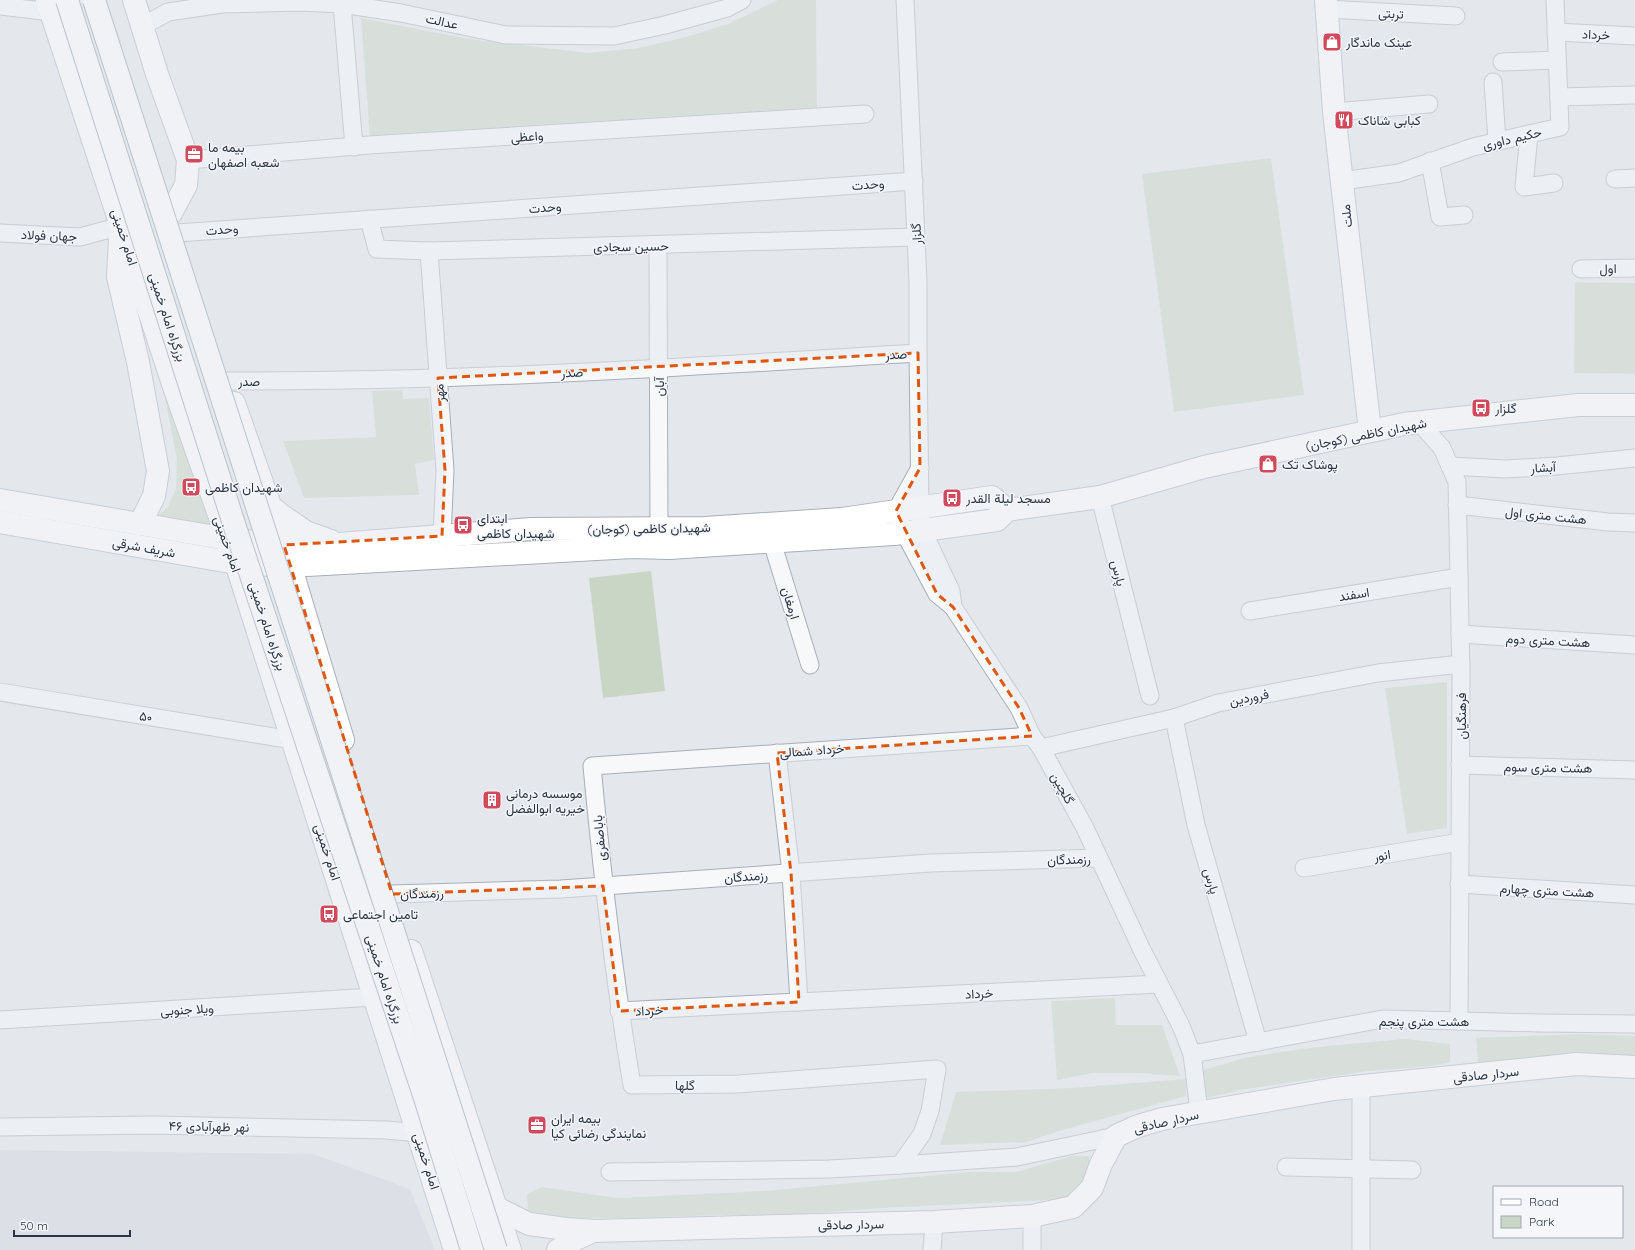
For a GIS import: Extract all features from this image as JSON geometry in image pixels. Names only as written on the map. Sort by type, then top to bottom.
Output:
[{"type":"main road","name":"بزرگراه امام خمینی","points":[[94,0],[496,1250]]},
{"type":"main road","points":[[103,0],[174,223],[287,556],[392,894],[510,1250]]},
{"type":"main road","points":[[134,0],[141,27],[188,160],[186,185],[174,223]]},
{"type":"main road","name":"بزرگراه امام خمینی","points":[[55,4],[233,521],[425,1098],[472,1250]]},
{"type":"main road","name":"امام خمینی","points":[[55,4],[121,226],[226,539],[236,563],[455,1250]]},
{"type":"main road","name":"ملت","points":[[1326,5],[1334,112],[1370,431]]},
{"type":"main road","points":[[121,226],[118,277],[138,362],[158,471],[154,496],[140,524]]},
{"type":"main road","name":"شهیدان کاظمی (کوجان)","points":[[287,556],[669,548],[772,542],[916,523],[992,497],[1007,510],[1100,497],[1204,467],[1370,431],[1419,422],[1578,404],[1635,404]]},
{"type":"main road","name":"شریف شرقی","points":[[0,500],[226,539],[287,556]]},
{"type":"main road","points":[[270,506],[306,532],[339,544]]},
{"type":"main road","name":"شهیدان کاظمی (کوجان)","points":[[287,556],[339,544],[530,529],[705,528],[842,519],[913,508],[916,523]]},
{"type":"main road","name":"شریف شرقی","points":[[0,522],[236,563],[287,556]]},
{"type":"main road","name":"سردار صادقی","points":[[497,1208],[529,1224],[594,1231],[934,1222],[1032,1216],[1073,1207],[1092,1188],[1101,1164],[1116,1136],[1138,1126],[1334,1089],[1577,1064],[1635,1067]]},
{"type":"main road","points":[[558,1250],[574,1240],[594,1231]]},
{"type":"street","name":"عدالت","points":[[141,27],[168,12],[222,4],[301,1],[342,4],[401,12],[506,35],[614,36],[665,25],[727,8],[742,0]]},
{"type":"street","name":"گلزار","points":[[905,0],[918,282],[920,468],[916,523]]},
{"type":"street","name":"حکیم داوری","points":[[1342,181],[1399,173],[1473,147],[1560,127],[1555,0]]},
{"type":"street","points":[[0,6],[55,4]]},
{"type":"street","points":[[342,4],[354,147]]},
{"type":"street","name":"تربتی","points":[[1326,5],[1456,16]]},
{"type":"street","name":"خرداد","points":[[1556,32],[1635,36]]},
{"type":"street","points":[[1502,62],[1557,60]]},
{"type":"street","points":[[1493,82],[1497,142]]},
{"type":"street","points":[[1559,97],[1635,95]]},
{"type":"street","points":[[1334,112],[1429,104]]},
{"type":"street","name":"واعظی","points":[[188,160],[354,147],[865,114]]},
{"type":"street","points":[[1529,134],[1524,186],[1554,183]]},
{"type":"street","points":[[1430,161],[1440,217],[1464,215]]},
{"type":"street","points":[[1615,179],[1635,178]]},
{"type":"street","name":"وحدت","points":[[174,223],[369,219],[914,181]]},
{"type":"street","name":"حسین سجادی","points":[[369,219],[377,249],[429,251],[916,237]]},
{"type":"street","name":"جهان فولاد","points":[[0,232],[80,237],[121,226]]},
{"type":"street","name":"آبان","points":[[658,245],[659,528]]},
{"type":"street","name":"مهر","points":[[429,251],[445,470],[442,536]]},
{"type":"street","name":"اول","points":[[1581,269],[1635,268]]},
{"type":"street","name":"صدر","points":[[227,381],[438,378],[659,368],[918,353]]},
{"type":"street","name":"فرهنگیان","points":[[1419,422],[1442,448],[1457,482],[1461,664],[1459,1021]]},
{"type":"street","name":"آبشار","points":[[1450,466],[1506,468],[1542,467],[1635,458]]},
{"type":"street","points":[[896,511],[920,468]]},
{"type":"street","name":"پارس","points":[[1100,497],[1150,696]]},
{"type":"street","name":"هشت متری اول","points":[[1457,505],[1600,521],[1635,523]]},
{"type":"street","name":"گلچین","points":[[916,523],[937,594],[953,607],[1018,708],[1085,828],[1180,1026],[1192,1054],[1198,1103],[1196,1114]]},
{"type":"street","name":"ارمغان","points":[[772,542],[810,665]]},
{"type":"street","name":"اسفند","points":[[1250,611],[1459,576]]},
{"type":"street","name":"هشت متری دوم","points":[[1460,634],[1635,645]]},
{"type":"street","name":"فروردین","points":[[1037,742],[1174,718],[1218,703],[1378,673],[1461,664]]},
{"type":"street","name":"۵۰","points":[[0,692],[292,740]]},
{"type":"street","name":"پارس","points":[[1174,718],[1196,825],[1258,1042]]},
{"type":"street","name":"خرداد شمالی","points":[[592,766],[777,753],[1037,742]]},
{"type":"street","points":[[777,753],[791,872],[799,1002]]},
{"type":"street","name":"هشت متری سوم","points":[[1460,765],[1635,770]]},
{"type":"street","name":"باباصفری","points":[[592,766],[603,886]]},
{"type":"street","name":"انور","points":[[1304,868],[1460,842]]},
{"type":"street","name":"رزمندگان","points":[[392,894],[560,889],[931,863],[1099,858]]},
{"type":"street","name":"هشت متری چهارم","points":[[1459,884],[1635,895]]},
{"type":"street","name":"گلها","points":[[603,886],[619,1011],[632,1085],[738,1084],[937,1069],[930,1111],[922,1134],[900,1165]]},
{"type":"street","name":"خرداد","points":[[619,1011],[1159,984]]},
{"type":"street","name":"ویلا جنوبی","points":[[0,1020],[374,997]]},
{"type":"street","name":"هشت متری پنجم","points":[[1192,1054],[1383,1019],[1635,1024]]},
{"type":"street","points":[[1361,1086],[1361,1250]]},
{"type":"street","name":"نهر ظهرآبادی ۴۶","points":[[0,1127],[162,1125],[387,1130],[418,1133]]},
{"type":"street","points":[[610,1172],[829,1169],[1017,1157],[1116,1136]]},
{"type":"street","points":[[1286,1167],[1412,1170]]},
{"type":"street","points":[[1032,1216],[1032,1250]]},
{"type":"street","points":[[932,1250],[934,1222]]},
{"type":"highlighted area","points":[[918,353],[920,468],[896,511],[937,594],[953,607],[1019,708],[1032,736],[777,753],[791,873],[799,1002],[619,1011],[603,886],[392,894],[284,545],[442,536],[445,470],[438,378]]},
{"type":"shaded area","points":[[0,1150],[313,1154],[410,1189],[435,1250],[0,1250]]},
{"type":"green space","points":[[778,0],[816,0],[817,108],[370,138],[361,18],[469,39],[588,53],[639,48],[686,37],[728,24]]},
{"type":"green space","points":[[1271,158],[1304,395],[1174,412],[1142,174]]},
{"type":"green space","points":[[1575,282],[1635,283],[1635,374],[1574,373]]},
{"type":"green space","points":[[158,362],[213,529],[154,519],[168,507],[176,489],[177,459]]},
{"type":"green space","points":[[402,390],[403,399],[429,398],[434,460],[415,464],[419,495],[304,498],[283,441],[376,437],[372,391]]},
{"type":"green space","points":[[651,571],[665,691],[603,698],[589,578]]},
{"type":"green space","points":[[1447,682],[1447,828],[1407,834],[1385,688]]},
{"type":"green space","points":[[1115,998],[1116,1025],[1162,1025],[1180,1076],[1138,1073],[1092,1073],[1057,1080],[1051,1001]]},
{"type":"green space","points":[[1580,1034],[1635,1036],[1635,1056],[1478,1062],[1476,1038]]},
{"type":"green space","points":[[1405,1039],[1450,1044],[1450,1063],[1368,1071],[1240,1090],[1206,1098],[1201,1071],[1244,1058],[1326,1046]]},
{"type":"green space","points":[[1186,1079],[1186,1096],[1059,1131],[1027,1142],[940,1145],[956,1092],[1071,1088]]},
{"type":"green space","points":[[1072,1156],[1089,1156],[1089,1172],[1088,1178],[1082,1186],[1065,1199],[883,1208],[790,1215],[563,1218],[528,1215],[527,1194],[542,1187],[617,1198],[764,1191],[969,1172],[1016,1172]]},
{"type":"place","name":"عینک ماندگار","points":[[1332,42]]},
{"type":"place","name":"کبابی شاناک","points":[[1344,120]]},
{"type":"place","name":"بیمه ما شعبه اصفهان","points":[[194,154]]},
{"type":"place","name":"گلزار","points":[[1481,408]]},
{"type":"place","name":"پوشاک تک","points":[[1268,464]]},
{"type":"place","name":"شهیدان کاظمی","points":[[191,487]]},
{"type":"place","name":"مسجد لیلة القدر","points":[[952,498]]},
{"type":"place","name":"ابتدای شهیدان کاظمی","points":[[463,525]]},
{"type":"place","name":"موسسه درمانی خیریه ابوالفضل","points":[[492,800]]},
{"type":"place","name":"تامین اجتماعی","points":[[329,914]]},
{"type":"place","name":"بیمه ایران نمایندگی رضائی کيا","points":[[537,1125]]}]
